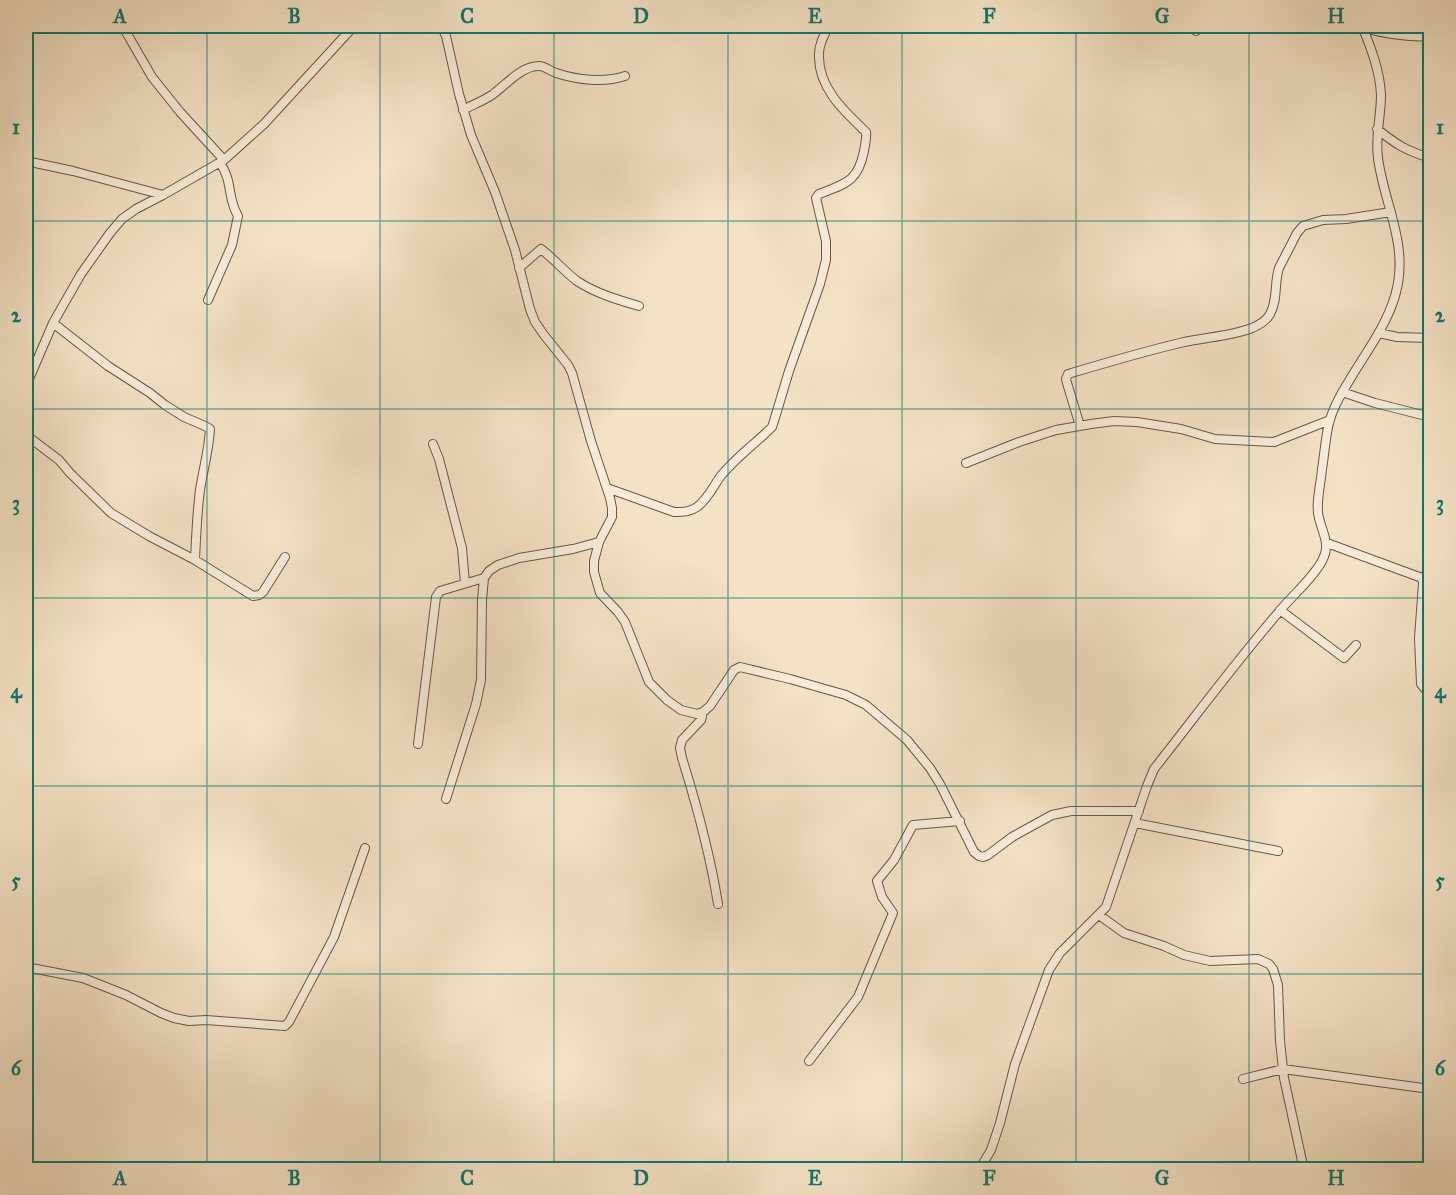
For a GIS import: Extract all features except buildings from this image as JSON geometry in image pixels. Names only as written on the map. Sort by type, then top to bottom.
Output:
[{"type":"street","points":[[26,386],[53,323],[81,274],[122,219],[222,161],[264,124],[354,26]]},
{"type":"street","points":[[441,26],[446,36],[463,110],[515,250],[530,309],[535,322],[572,373],[610,498],[612,517],[599,542],[594,561],[594,572],[600,593],[625,622],[649,682],[681,710],[697,714],[710,706],[734,670],[740,668],[846,695],[866,705],[907,740],[930,768],[960,821],[974,852],[982,857],[1052,815],[1071,811],[1139,811]]},
{"type":"street","points":[[607,488],[674,512],[694,509],[704,501],[721,476],[740,455],[772,427],[826,260],[826,241],[816,198],[819,194],[847,183],[856,174],[867,136],[866,132],[830,93],[820,69],[818,55],[829,26]]},
{"type":"street","points":[[1363,27],[1393,35],[1431,36]]},
{"type":"street","points":[[979,1170],[991,1150],[1015,1064],[1049,970],[1060,953],[1106,907],[1154,769],[1280,610],[1311,578],[1322,560],[1327,543],[1318,516],[1327,430],[1334,407],[1342,392],[1379,333],[1395,295],[1400,272],[1400,253],[1396,230],[1378,162],[1376,144],[1381,103],[1379,81],[1376,62],[1363,27]]},
{"type":"street","points":[[126,32],[152,77],[222,161],[227,173],[233,207],[238,216],[232,245],[208,300]]},
{"type":"street","points":[[463,110],[492,95],[523,71],[537,66],[543,66],[554,73],[565,76],[590,79],[614,80],[625,76]]},
{"type":"street","points":[[1377,129],[1396,145],[1431,158]]},
{"type":"street","points":[[26,161],[163,195]]},
{"type":"street","points":[[1080,426],[1067,383],[1068,374],[1172,345],[1256,326],[1270,314],[1276,294],[1279,268],[1300,229],[1323,220],[1391,212]]},
{"type":"street","points":[[519,268],[541,249],[579,282],[639,306]]},
{"type":"street","points":[[53,323],[108,366],[165,405],[210,429],[200,492],[195,560]]},
{"type":"street","points":[[1379,333],[1431,338]]},
{"type":"street","points":[[1342,392],[1431,417]]},
{"type":"street","points":[[966,463],[1056,430],[1114,421],[1181,429],[1215,439],[1274,441],[1330,420]]},
{"type":"street","points":[[26,435],[59,460],[111,513],[195,560],[253,596],[263,592],[285,557]]},
{"type":"street","points":[[433,444],[462,548],[465,583]]},
{"type":"street","points":[[446,799],[481,680],[484,578],[498,565],[519,558],[599,542]]},
{"type":"street","points":[[1327,543],[1423,580]]},
{"type":"street","points":[[1431,543],[1427,572],[1423,580],[1419,638],[1421,684],[1431,695]]},
{"type":"street","points":[[418,744],[436,597],[440,591],[484,578]]},
{"type":"street","points":[[1280,610],[1344,658],[1356,645]]},
{"type":"street","points":[[703,712],[701,720],[682,740],[680,748],[713,870],[718,904]]},
{"type":"street","points":[[809,1060],[858,997],[893,913],[882,897],[877,881],[894,860],[913,825],[960,821]]},
{"type":"street","points":[[1135,823],[1278,851]]},
{"type":"street","points":[[26,967],[83,978],[174,1018],[189,1021],[206,1020],[285,1026],[334,937],[365,848]]},
{"type":"street","points":[[1099,915],[1124,933],[1184,955],[1210,961],[1258,959],[1269,964],[1278,985],[1283,1069],[1304,1170]]},
{"type":"street","points":[[1243,1079],[1283,1069],[1431,1089]]}]
